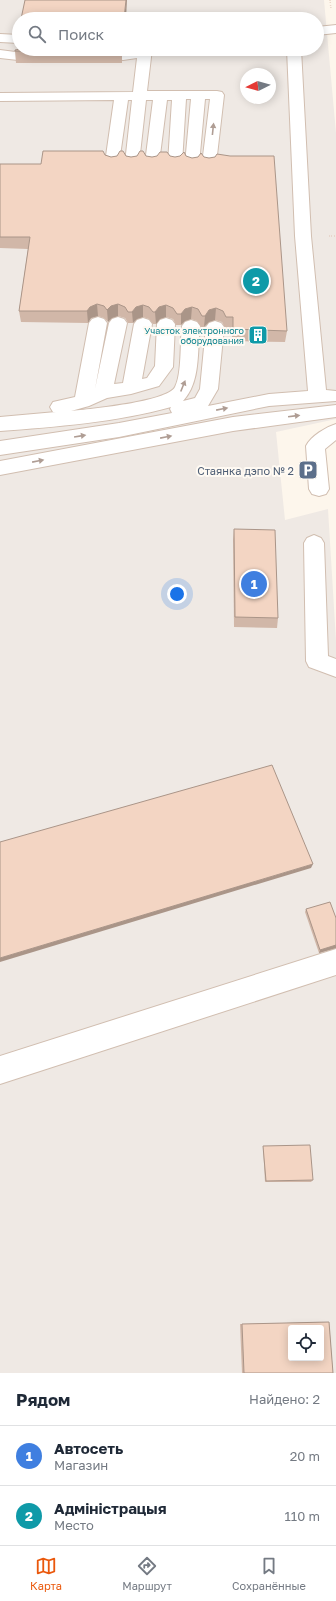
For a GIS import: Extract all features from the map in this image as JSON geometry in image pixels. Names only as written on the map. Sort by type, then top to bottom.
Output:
[{"type":"lane","points":[[0,28],[12,28]]},
{"type":"lane","points":[[324,30],[336,29]]},
{"type":"lane","points":[[0,38],[12,39]]},
{"type":"lane","points":[[0,54],[12,55]]},
{"type":"lane","points":[[132,163],[145,56]]},
{"type":"lane","points":[[294,56],[303,236],[318,397]]},
{"type":"lane","points":[[112,162],[122,95]]},
{"type":"lane","points":[[152,163],[161,95]]},
{"type":"lane","points":[[174,163],[179,95]]},
{"type":"lane","points":[[192,164],[198,95]]},
{"type":"lane","points":[[0,96],[217,95],[209,164]]},
{"type":"lane","points":[[83,402],[98,323]]},
{"type":"lane","points":[[103,392],[118,323]]},
{"type":"lane","points":[[131,388],[143,324]]},
{"type":"lane","points":[[0,414],[83,402],[103,392],[131,388],[153,382],[164,367],[166,324]]},
{"type":"lane","points":[[67,418],[155,405],[176,399],[185,386],[191,326]]},
{"type":"lane","points":[[0,424],[67,418],[169,413],[201,403],[209,388],[215,328]]},
{"type":"lane","points":[[0,448],[119,430],[269,400],[336,396]]},
{"type":"lane","points":[[0,468],[233,424],[336,411]]},
{"type":"lane","points":[[320,489],[315,446],[336,431]]},
{"type":"lane","points":[[314,544],[317,661],[336,668]]},
{"type":"lane","points":[[0,1070],[336,962]]},
{"type":"shaded area","points":[[0,0],[324,0],[336,133],[336,419],[276,432],[285,520],[328,509],[336,641],[336,1373],[0,1373]]},
{"type":"building","points":[[25,0],[126,0],[125,12],[22,12]]},
{"type":"building","points":[[43,151],[103,151],[105,155],[111,157],[117,156],[120,151],[123,151],[126,156],[131,157],[137,156],[140,151],[143,151],[146,156],[152,157],[157,156],[160,152],[167,152],[170,156],[175,157],[180,156],[184,152],[186,156],[192,158],[198,157],[201,153],[204,157],[209,158],[215,157],[217,154],[230,156],[274,156],[287,331],[233,329],[233,317],[226,317],[223,311],[216,308],[209,310],[205,316],[202,316],[198,309],[192,307],[185,309],[181,314],[177,314],[173,308],[166,305],[159,307],[155,312],[153,312],[149,307],[143,305],[136,307],[132,312],[128,312],[125,307],[118,304],[111,306],[107,310],[104,306],[97,304],[90,307],[87,311],[19,311],[30,237],[0,237],[0,164],[41,164]]},
{"type":"building","points":[[234,529],[275,530],[278,618],[235,617]]},
{"type":"building","points":[[272,765],[313,864],[0,958],[0,842]]},
{"type":"building","points":[[330,902],[336,918],[336,945],[320,950],[306,909]]},
{"type":"building","points":[[310,1145],[313,1180],[266,1181],[263,1146]]},
{"type":"building","points":[[329,1322],[333,1373],[244,1373],[242,1324]]},
{"type":"place","name":"Адміністрацыя","points":[[256,281]]},
{"type":"place","name":"Участок электронного оборудования","points":[[258,335]]},
{"type":"place","name":"Стаянка дэпо № 2","points":[[308,470]]},
{"type":"place","name":"Автосеть","points":[[254,584]]}]
